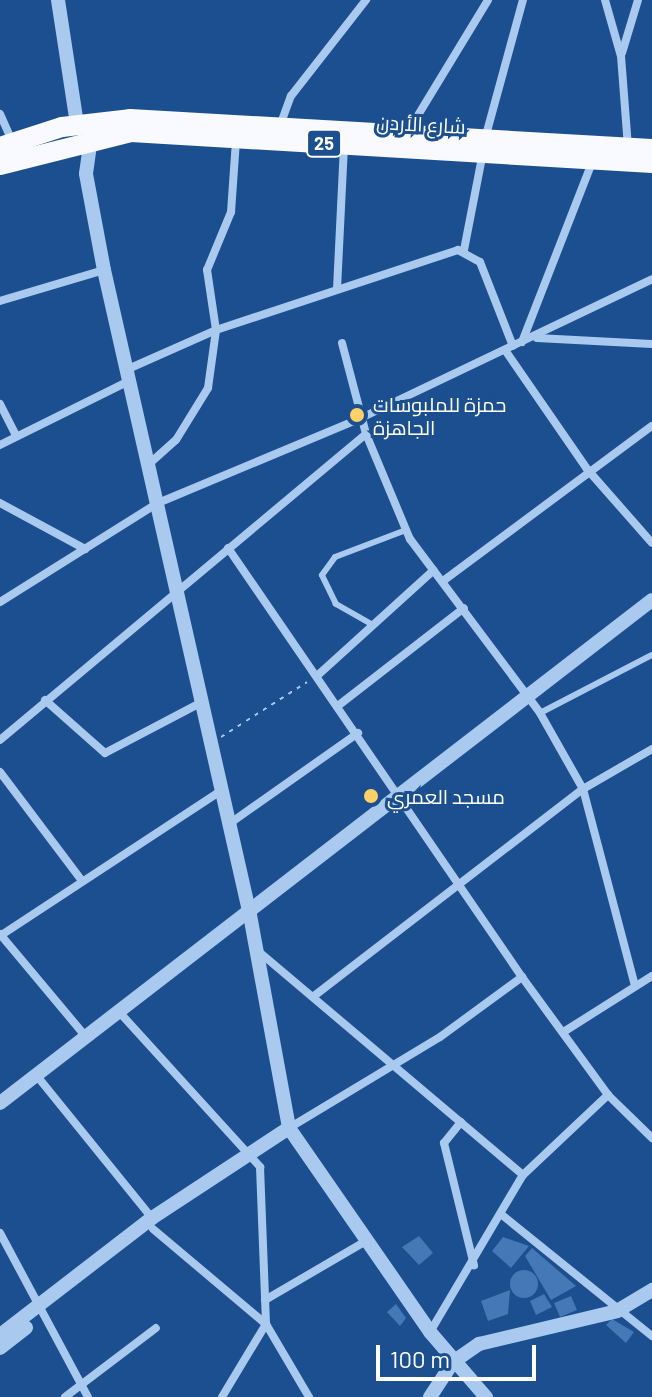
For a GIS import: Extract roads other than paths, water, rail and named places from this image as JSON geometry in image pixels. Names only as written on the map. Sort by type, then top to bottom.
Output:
[{"type":"highway","name":"شارع الأردن","points":[[6,144],[84,131],[281,123],[652,163]]},
{"type":"highway","name":"شارع الأردن","points":[[0,165],[84,131],[236,136],[344,144],[395,135]]},
{"type":"highway","name":"شارع الأردن","points":[[484,143],[652,149]]},
{"type":"street","points":[[58,0],[84,131],[86,174],[104,270],[250,915],[289,1128],[430,1332],[486,1397]]},
{"type":"street","points":[[281,123],[291,96],[366,0]]},
{"type":"street","points":[[395,135],[488,0]]},
{"type":"street","points":[[464,250],[484,143],[523,0]]},
{"type":"street","points":[[605,0],[621,56],[628,147]]},
{"type":"street","points":[[621,56],[638,0]]},
{"type":"street","points":[[0,115],[6,144]]},
{"type":"street","points":[[149,464],[176,440],[208,388],[216,330],[207,270],[231,212],[236,136]]},
{"type":"street","points":[[337,289],[344,144]]},
{"type":"street","points":[[513,346],[594,158]]},
{"type":"street","points":[[0,445],[216,330],[464,250]]},
{"type":"street","points":[[464,250],[480,262],[513,346],[587,469],[652,543]]},
{"type":"street","points":[[0,301],[104,270]]},
{"type":"street","points":[[0,602],[158,503],[361,418],[652,279]]},
{"type":"street","points":[[533,338],[652,344]]},
{"type":"street","points":[[342,343],[366,434],[406,530],[540,713],[583,789],[635,986]]},
{"type":"street","points":[[0,404],[16,436]]},
{"type":"street","points":[[443,581],[587,469],[652,426]]},
{"type":"street","points":[[0,740],[366,434]]},
{"type":"street","points":[[0,503],[85,549]]},
{"type":"street","points":[[228,548],[464,886],[522,977],[565,1031],[608,1095],[652,1138]]},
{"type":"street","points":[[318,675],[434,570]]},
{"type":"street","points":[[0,1103],[403,798],[652,600]]},
{"type":"street","points":[[339,705],[464,608]]},
{"type":"street","points":[[45,700],[105,753],[202,702]]},
{"type":"street","points":[[229,824],[358,733]]},
{"type":"street","points":[[314,996],[464,886],[583,789],[652,749]]},
{"type":"street","points":[[0,772],[82,881]]},
{"type":"street","points":[[87,1039],[0,935],[222,790]]},
{"type":"street","points":[[254,948],[523,1175]]},
{"type":"street","points":[[565,1031],[652,976]]},
{"type":"street","points":[[0,1348],[41,1311],[152,1223],[254,1150],[522,977]]},
{"type":"street","points":[[121,1014],[254,1150],[262,1182],[266,1324],[222,1397]]},
{"type":"street","points":[[37,1076],[152,1223],[266,1324],[309,1397]]},
{"type":"street","points":[[430,1332],[474,1265],[523,1175],[608,1095]]},
{"type":"street","points":[[461,1122],[444,1143],[474,1265]]},
{"type":"street","points":[[502,1215],[617,1311],[652,1336]]},
{"type":"street","points":[[0,1233],[88,1397]]},
{"type":"street","points":[[265,1300],[366,1241]]},
{"type":"street","points":[[430,1397],[453,1362],[479,1344],[617,1311],[652,1290]]},
{"type":"street","points":[[0,1335],[41,1311]]},
{"type":"street","points":[[65,1397],[156,1328]]},
{"type":"lane","points":[[373,625],[325,592],[324,569],[335,557],[406,530]]},
{"type":"lane","points":[[540,713],[652,655]]},
{"type":"place","name":"حمزة للملبوسات الجاهزة","points":[[357,415]]},
{"type":"place","name":"مسجد العمري","points":[[371,796]]}]
